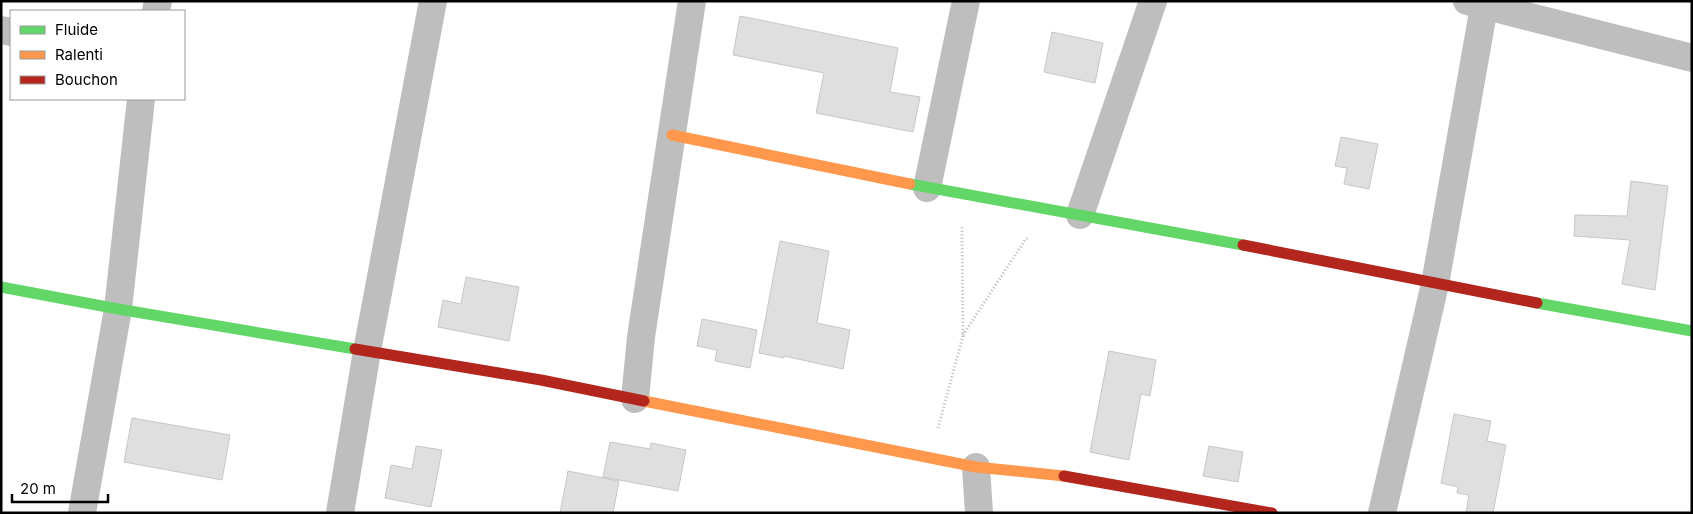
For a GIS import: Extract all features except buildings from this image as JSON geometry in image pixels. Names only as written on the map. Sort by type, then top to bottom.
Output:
[{"type":"street","points":[[340,513],[367,351],[432,1]]},
{"type":"street","points":[[635,399],[641,337],[692,1]]},
{"type":"street","points":[[927,188],[966,1]]},
{"type":"street","points":[[1071,213],[1153,1]]},
{"type":"street","points":[[1382,513],[1435,284],[1478,3],[1692,58]]},
{"type":"street","points":[[82,513],[118,308],[141,100]]},
{"type":"street","points":[[672,135],[927,188],[1071,213],[1370,269],[1435,284],[1692,331]]},
{"type":"street","points":[[1,287],[541,380],[976,467],[1065,476],[1272,513]]},
{"type":"street","points":[[976,467],[979,513]]},
{"type":"path","points":[[927,188],[963,227],[963,336],[930,458]]},
{"type":"path","points":[[963,336],[1025,240],[1071,213]]},
{"type":"traffic: fast","points":[[910,184],[1243,245]]},
{"type":"traffic: fast","points":[[1,287],[355,349]]},
{"type":"traffic: fast","points":[[1537,303],[1692,331]]},
{"type":"traffic: slow","points":[[672,135],[910,184]]},
{"type":"traffic: slow","points":[[644,401],[976,467],[1064,476]]},
{"type":"traffic: jam","points":[[1243,245],[1537,303]]},
{"type":"traffic: jam","points":[[355,349],[541,380],[644,401]]},
{"type":"traffic: jam","points":[[1064,476],[1272,513]]}]
